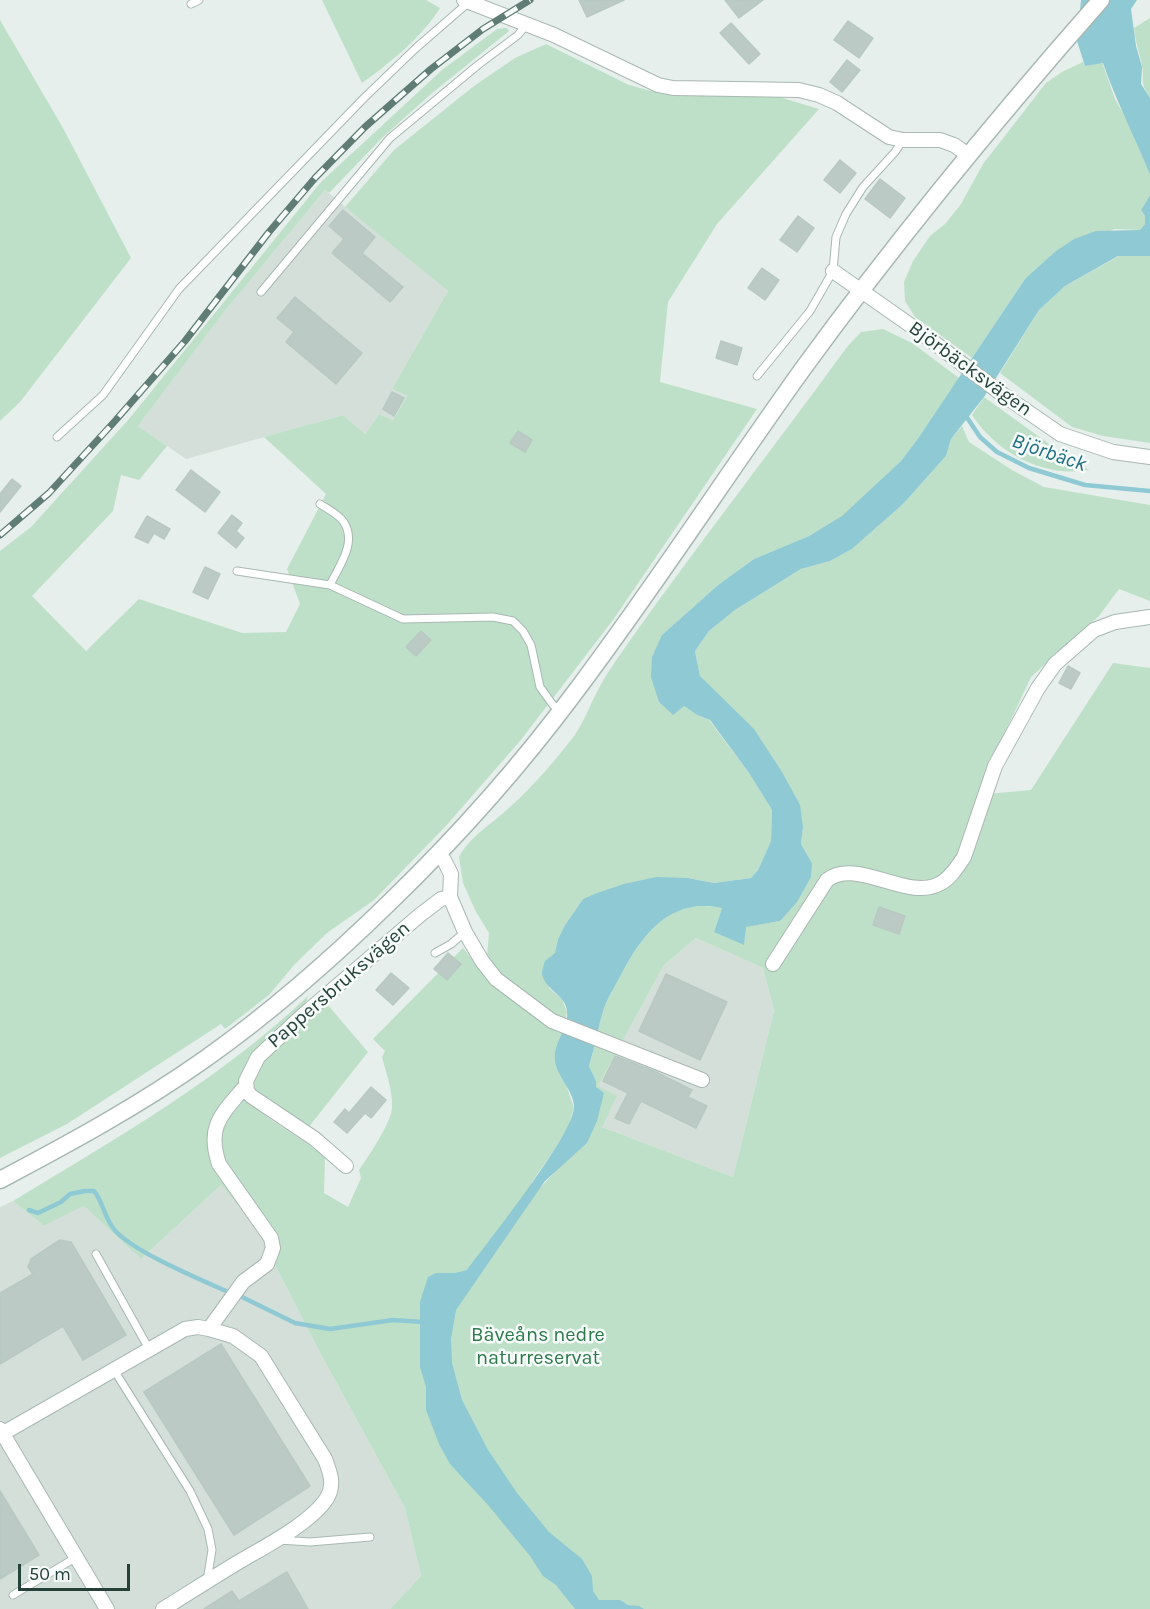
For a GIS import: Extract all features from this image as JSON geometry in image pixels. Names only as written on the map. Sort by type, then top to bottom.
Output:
[{"type":"street","points":[[0,1180],[103,1124],[205,1059],[337,951],[437,854],[515,768],[561,710],[803,369],[967,154],[1101,0]]},
{"type":"street","points":[[467,1],[562,39],[658,85],[673,88],[799,90],[819,94],[889,137],[903,140],[940,140],[954,145],[967,154]]},
{"type":"street","name":"Björbäcksvägen","points":[[832,271],[1060,434],[1113,452],[1150,457]]},
{"type":"street","points":[[773,964],[827,880],[834,875],[847,873],[922,889],[941,884],[957,868],[964,857],[995,766],[1038,688],[1055,664],[1094,630],[1115,622],[1150,617]]},
{"type":"street","points":[[437,854],[444,860],[451,874],[450,897],[465,932],[496,979],[552,1021],[702,1080]]},
{"type":"street","name":"Pappersbruksvägen","points":[[209,1329],[243,1282],[267,1264],[273,1248],[271,1238],[219,1164],[214,1138],[218,1120],[246,1088],[248,1075],[258,1057],[302,1016],[420,915],[441,899],[450,897]]},
{"type":"street","points":[[246,1088],[251,1096],[315,1139],[346,1166]]},
{"type":"street","points":[[106,1609],[1,1433],[185,1329],[209,1329],[233,1336],[261,1356],[319,1449],[332,1475],[331,1486],[328,1497],[317,1510],[276,1539],[163,1609]]},
{"type":"lane","points":[[191,4],[199,0]]},
{"type":"lane","points":[[57,437],[103,395],[152,324],[179,290],[364,98],[467,1]]},
{"type":"lane","points":[[261,292],[390,138],[518,35],[526,25]]},
{"type":"lane","points":[[758,376],[810,311],[832,271],[836,237],[846,214],[863,187],[903,140]]},
{"type":"lane","points":[[320,504],[344,522],[348,533],[349,546],[330,585]]},
{"type":"lane","points":[[237,571],[330,585],[403,619],[493,617],[513,621],[523,631],[531,645],[540,687],[553,705],[561,710]]},
{"type":"lane","points":[[435,953],[452,944],[465,932]]},
{"type":"lane","points":[[96,1254],[149,1349]]},
{"type":"lane","points":[[114,1370],[190,1491],[208,1528],[212,1551],[207,1581]]},
{"type":"lane","points":[[276,1539],[310,1542],[370,1537]]},
{"type":"lane","points":[[14,1595],[75,1558]]},
{"type":"shaded area","points":[[325,190],[448,291],[392,389],[407,396],[393,420],[379,414],[365,434],[343,415],[186,459],[138,426],[224,312]]},
{"type":"shaded area","points":[[696,938],[763,968],[774,1011],[733,1177],[602,1127],[598,1086],[664,965]]},
{"type":"shaded area","points":[[221,1185],[255,1226],[318,1349],[405,1508],[421,1576],[390,1609],[0,1609],[0,1207],[13,1201],[44,1226],[84,1206],[141,1259]]},
{"type":"green space","points":[[322,0],[426,0],[440,8],[405,49],[362,83]]},
{"type":"green space","points":[[1150,18],[1150,98],[1143,85],[1142,66],[1134,28]]},
{"type":"green space","points":[[0,20],[63,128],[131,258],[20,402],[0,421]]},
{"type":"green space","points":[[507,28],[509,31],[431,94],[382,138],[329,193],[325,190],[224,312],[138,426],[167,446],[139,480],[121,475],[113,511],[32,596],[86,651],[139,599],[242,633],[286,632],[300,604],[287,569],[326,494],[264,437],[343,415],[365,434],[379,414],[393,420],[407,396],[392,389],[448,291],[345,207],[394,150],[474,86],[515,58],[546,44],[629,85],[662,94],[779,97],[819,109],[717,224],[668,302],[660,382],[757,409],[613,620],[520,741],[445,827],[374,900],[327,933],[294,965],[269,995],[225,1029],[221,1024],[67,1124],[0,1158],[0,551],[31,527],[129,419],[321,182],[442,70],[497,29]]},
{"type":"green space","points":[[1083,62],[1085,66],[1102,62],[1115,99],[1130,125],[1150,175],[1150,195],[1141,210],[1145,216],[1145,224],[1140,230],[1114,229],[1025,279],[972,358],[915,317],[905,301],[904,282],[913,261],[930,236],[945,224],[961,204],[983,164],[1046,83]]},
{"type":"green space","points":[[1119,256],[1150,256],[1150,443],[1103,436],[1072,427],[1000,373],[1039,310],[1065,286]]},
{"type":"green space","name":"Bäveåns nedre naturreservat","points":[[883,329],[912,343],[959,378],[901,461],[842,517],[809,536],[754,559],[718,585],[662,635],[684,706],[709,720],[749,773],[772,810],[771,841],[758,870],[751,878],[714,883],[688,878],[583,899],[558,939],[549,988],[562,999],[567,1012],[563,1029],[567,1087],[574,1108],[569,1125],[532,1182],[540,1188],[568,1158],[587,1143],[596,1081],[589,1066],[604,1008],[632,956],[651,931],[662,920],[675,913],[704,906],[722,908],[714,932],[780,921],[812,863],[801,844],[803,827],[721,698],[700,676],[695,651],[709,631],[735,610],[801,569],[830,561],[852,549],[903,504],[946,456],[951,439],[962,426],[969,442],[1012,470],[1044,487],[1150,505],[1150,601],[1119,589],[1099,616],[1031,677],[992,760],[987,794],[1031,790],[1113,663],[1150,668],[1150,1609],[390,1609],[421,1576],[405,1508],[318,1349],[255,1226],[221,1185],[141,1259],[84,1206],[44,1226],[13,1201],[128,1131],[203,1081],[275,1026],[308,996],[304,1008],[238,1085],[255,1107],[325,1158],[324,1193],[348,1207],[361,1178],[359,1170],[383,1131],[392,1108],[382,1057],[385,1051],[373,1039],[463,948],[477,965],[487,956],[489,933],[476,912],[463,883],[459,857],[476,836],[535,782],[574,736],[604,679],[631,639],[847,347],[861,332]],"holes":[[[696,938],[763,968],[774,1011],[733,1177],[602,1127],[617,1096],[598,1086],[664,965]]]},
{"type":"green space","points":[[984,397],[1089,470],[1055,470],[1023,460],[1008,451],[982,429],[972,415]]},
{"type":"green space","points":[[327,1004],[368,1052],[308,1128],[264,1102],[253,1088],[258,1070],[268,1055]]},
{"type":"water","points":[[1081,0],[1137,0],[1131,9],[1136,46],[1142,67],[1141,84],[1150,98],[1150,175],[1103,63],[1085,66],[1077,41]]},
{"type":"water","points":[[1150,195],[1150,256],[1118,256],[1065,286],[1039,310],[984,397],[951,439],[946,456],[903,504],[852,549],[830,561],[801,569],[735,610],[709,631],[695,651],[700,676],[754,729],[800,805],[803,827],[801,844],[812,863],[811,877],[797,902],[780,921],[746,927],[744,945],[714,932],[722,908],[704,906],[674,913],[650,931],[640,943],[611,994],[602,1015],[589,1066],[596,1081],[596,1087],[604,1093],[597,1121],[587,1143],[545,1181],[520,1217],[456,1310],[451,1339],[452,1363],[462,1400],[488,1450],[517,1493],[549,1532],[582,1559],[592,1576],[593,1591],[599,1600],[620,1600],[628,1605],[644,1609],[575,1609],[556,1585],[543,1576],[530,1556],[488,1505],[450,1464],[439,1444],[426,1410],[426,1387],[420,1367],[420,1302],[428,1277],[436,1273],[455,1273],[467,1270],[546,1162],[571,1119],[573,1100],[558,1072],[555,1060],[556,1048],[566,1023],[566,1005],[544,980],[542,972],[545,961],[555,953],[558,939],[565,925],[583,899],[624,884],[656,877],[688,878],[714,883],[751,878],[758,870],[771,841],[772,810],[749,773],[710,720],[684,706],[673,715],[659,702],[651,677],[652,657],[662,635],[718,585],[754,559],[809,536],[842,516],[901,461],[1025,279],[1056,251],[1074,239],[1096,231],[1140,230],[1145,224],[1145,216],[1141,210]]},
{"type":"building","points":[[579,0],[624,0],[587,17]]},
{"type":"building","points":[[725,0],[763,0],[739,18]]},
{"type":"building","points":[[848,21],[873,38],[859,58],[834,40]]},
{"type":"building","points":[[731,23],[760,54],[749,64],[720,33]]},
{"type":"building","points":[[847,60],[860,70],[842,92],[830,82]]},
{"type":"building","points":[[840,160],[856,173],[840,193],[824,180]]},
{"type":"building","points":[[880,179],[905,198],[890,218],[865,199]]},
{"type":"building","points":[[343,210],[375,237],[362,253],[403,287],[390,302],[332,253],[344,239],[329,226]]},
{"type":"building","points":[[798,216],[814,228],[797,252],[780,240]]},
{"type":"building","points":[[762,268],[779,280],[765,300],[748,288]]},
{"type":"building","points":[[295,297],[362,353],[336,384],[286,342],[294,332],[277,318]]},
{"type":"building","points":[[721,341],[742,348],[737,365],[716,358]]},
{"type":"building","points":[[392,392],[404,398],[394,416],[383,409]]},
{"type":"building","points":[[518,431],[532,440],[525,452],[510,443]]},
{"type":"building","points":[[191,470],[220,492],[205,512],[176,490]]},
{"type":"building","points":[[12,479],[21,486],[0,512],[0,494]]},
{"type":"building","points":[[232,515],[242,523],[236,531],[244,538],[236,548],[218,533]]},
{"type":"building","points":[[147,516],[170,529],[164,539],[154,533],[148,543],[135,537]]},
{"type":"building","points":[[205,567],[220,574],[208,599],[193,592]]},
{"type":"building","points":[[421,631],[431,640],[416,656],[406,647]]},
{"type":"building","points":[[1068,666],[1080,673],[1071,689],[1059,683]]},
{"type":"building","points":[[879,907],[905,916],[899,934],[873,925]]},
{"type":"building","points":[[448,953],[461,964],[447,980],[434,969]]},
{"type":"building","points":[[391,973],[409,988],[393,1005],[376,990]]},
{"type":"building","points":[[666,974],[727,1002],[700,1060],[639,1031]]},
{"type":"building","points":[[615,1056],[654,1071],[692,1090],[688,1097],[707,1106],[696,1128],[641,1101],[629,1124],[615,1118],[628,1093],[603,1081]]},
{"type":"building","points":[[371,1087],[386,1100],[371,1118],[365,1113],[347,1133],[334,1122],[345,1109],[349,1113]]},
{"type":"building","points":[[60,1240],[71,1242],[126,1335],[83,1360],[63,1326],[0,1364],[0,1293],[33,1274],[28,1267],[31,1259]]},
{"type":"building","points":[[221,1344],[310,1486],[234,1535],[144,1392]]},
{"type":"building","points":[[0,1491],[39,1555],[0,1579]]},
{"type":"building","points":[[287,1572],[308,1609],[204,1609],[232,1591],[239,1601]]},
{"type":"waterway","name":"Björbäck","points":[[966,416],[980,437],[997,452],[1029,468],[1085,485],[1150,491]]},
{"type":"waterway","points":[[29,1210],[38,1213],[61,1202],[70,1194],[94,1191],[110,1223],[121,1237],[165,1263],[226,1291]]},
{"type":"waterway","points":[[238,1295],[295,1323],[330,1329],[393,1320],[423,1322]]},
{"type":"railway","points":[[0,535],[49,493],[115,421],[185,341],[269,232],[315,178],[365,127],[431,69],[483,29],[530,0]]}]
